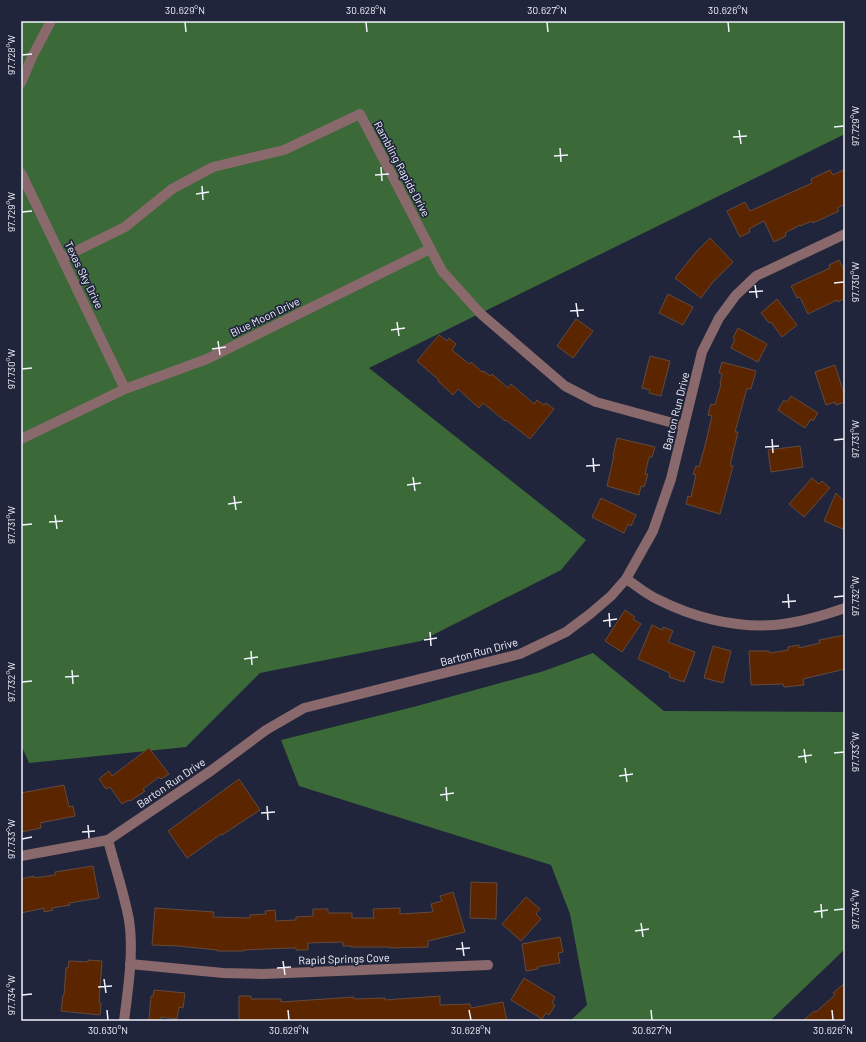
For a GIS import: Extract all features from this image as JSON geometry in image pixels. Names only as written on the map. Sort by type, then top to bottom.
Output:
[{"type":"street","points":[[21,83],[32,57],[51,21]]},
{"type":"street","name":"Rambling Rapids Drive","points":[[62,258],[125,227],[172,189],[213,167],[284,150],[360,114],[442,271],[481,314],[565,386],[596,402],[684,426]]},
{"type":"street","name":"Texas Sky Drive","points":[[21,173],[125,389]]},
{"type":"street","name":"Barton Run Drive","points":[[21,856],[108,840],[212,770],[266,730],[304,708],[520,654],[566,632],[606,600],[626,579],[653,530],[671,479],[702,352],[719,318],[736,295],[756,276],[845,234]]},
{"type":"street","name":"Blue Moon Drive","points":[[21,439],[125,389],[206,359],[430,249]]},
{"type":"street","points":[[626,579],[655,598],[689,613],[721,621],[774,625],[815,618],[845,608]]},
{"type":"street","points":[[108,840],[123,890],[129,922],[130,964],[124,1021]]},
{"type":"street","name":"Rapid Springs Cove","points":[[130,964],[223,973],[262,974],[488,965]]},
{"type":"green space","points":[[21,21],[845,21],[845,134],[369,368],[586,540],[561,570],[421,641],[260,673],[186,747],[29,763],[21,745]]},
{"type":"green space","points":[[593,653],[664,711],[845,712],[845,949],[770,1021],[570,1021],[587,1005],[570,914],[551,865],[299,786],[281,740],[417,706],[544,671]]},
{"type":"building","points":[[845,169],[845,204],[837,208],[839,211],[813,223],[812,221],[800,225],[785,233],[786,236],[774,242],[764,221],[749,229],[750,232],[740,237],[727,211],[745,202],[750,211],[812,183],[811,179],[830,170],[833,175]]},
{"type":"building","points":[[710,238],[733,262],[712,283],[701,298],[675,278],[696,252]]},
{"type":"building","points":[[839,260],[845,272],[845,298],[838,302],[837,300],[808,314],[800,297],[797,298],[791,286],[830,268],[829,265]]},
{"type":"building","points":[[668,294],[693,307],[683,325],[659,313]]},
{"type":"building","points":[[777,299],[797,325],[782,337],[771,322],[769,323],[761,313]]},
{"type":"building","points":[[576,319],[593,331],[573,358],[557,346]]},
{"type":"building","points":[[738,328],[767,344],[758,362],[731,348],[735,339],[733,338]]},
{"type":"building","points":[[439,335],[447,341],[449,338],[456,344],[452,350],[469,364],[471,362],[482,372],[484,371],[490,376],[492,374],[508,388],[511,384],[534,404],[537,400],[544,405],[546,403],[554,409],[530,439],[483,403],[479,408],[458,389],[453,395],[438,381],[439,380],[417,361]]},
{"type":"building","points":[[650,356],[670,361],[661,396],[649,393],[650,390],[642,388]]},
{"type":"building","points":[[722,362],[756,371],[751,389],[747,388],[735,432],[738,432],[730,465],[733,466],[720,514],[686,504],[688,496],[691,497],[696,475],[693,474],[696,466],[699,467],[705,446],[712,416],[708,415],[711,404],[715,405],[721,384],[722,374],[719,373]]},
{"type":"building","points":[[835,365],[845,397],[845,402],[836,405],[835,402],[826,405],[815,372]]},
{"type":"building","points":[[791,396],[818,413],[813,421],[811,419],[805,428],[778,410],[784,400],[787,402]]},
{"type":"building","points":[[617,438],[655,447],[652,457],[649,457],[645,474],[648,474],[644,487],[641,486],[639,495],[607,486]]},
{"type":"building","points":[[800,446],[803,467],[771,472],[768,450]]},
{"type":"building","points":[[812,478],[819,484],[822,481],[830,488],[804,517],[789,504]]},
{"type":"building","points":[[836,493],[845,502],[845,524],[843,529],[824,521]]},
{"type":"building","points":[[601,498],[636,515],[631,526],[628,524],[624,533],[592,517]]},
{"type":"building","points":[[625,610],[635,617],[633,619],[641,624],[622,652],[605,641]]},
{"type":"building","points":[[652,625],[662,630],[663,627],[673,631],[668,642],[695,652],[684,682],[669,677],[670,673],[638,659]]},
{"type":"building","points":[[845,635],[845,669],[803,679],[804,685],[784,687],[783,684],[751,685],[749,651],[769,651],[770,653],[788,650],[788,647],[799,645],[799,648],[820,643],[819,640]]},
{"type":"building","points":[[713,646],[731,651],[723,683],[704,678]]},
{"type":"building","points":[[149,748],[169,774],[161,779],[159,777],[143,789],[145,791],[130,801],[129,800],[122,804],[110,787],[106,789],[99,779],[109,771],[112,776]]},
{"type":"building","points":[[239,779],[260,810],[222,835],[221,834],[187,858],[168,831]]},
{"type":"building","points":[[64,785],[69,807],[73,806],[75,816],[40,823],[41,828],[21,832],[21,793]]},
{"type":"building","points":[[93,866],[99,898],[69,903],[70,905],[52,908],[53,910],[44,912],[44,908],[21,913],[21,879],[34,876],[34,878],[55,875],[55,872]]},
{"type":"building","points":[[471,882],[497,883],[496,919],[470,918]]},
{"type":"building","points":[[453,892],[465,932],[428,941],[428,947],[351,947],[343,946],[343,942],[308,943],[308,950],[296,950],[296,948],[290,948],[217,951],[178,946],[152,945],[155,908],[214,912],[213,917],[250,918],[250,915],[266,914],[265,911],[275,910],[276,921],[296,920],[296,917],[313,916],[313,909],[328,909],[328,913],[352,913],[352,918],[374,918],[373,909],[400,908],[400,914],[433,912],[431,904],[442,901],[440,896]]},
{"type":"building","points":[[526,897],[540,909],[536,914],[541,919],[521,941],[502,924]]},
{"type":"building","points":[[560,937],[563,952],[558,953],[560,963],[537,967],[538,969],[526,971],[522,944]]},
{"type":"building","points":[[88,960],[102,961],[99,1002],[101,1003],[100,1015],[61,1011],[66,968],[68,968],[69,961],[88,962]]},
{"type":"building","points":[[524,978],[555,997],[552,1003],[555,1005],[549,1015],[546,1013],[542,1019],[511,1000]]},
{"type":"building","points":[[845,983],[845,1021],[803,1021],[814,1011],[816,1012],[835,995],[833,993]]},
{"type":"building","points":[[154,990],[185,993],[183,1008],[179,1007],[177,1019],[161,1017],[160,1021],[149,1020],[151,996],[153,996]]},
{"type":"building","points":[[239,996],[251,996],[251,999],[281,999],[281,1002],[354,997],[354,999],[385,998],[385,1000],[440,996],[440,1005],[470,1004],[471,1008],[503,1002],[507,1021],[239,1021]]}]
